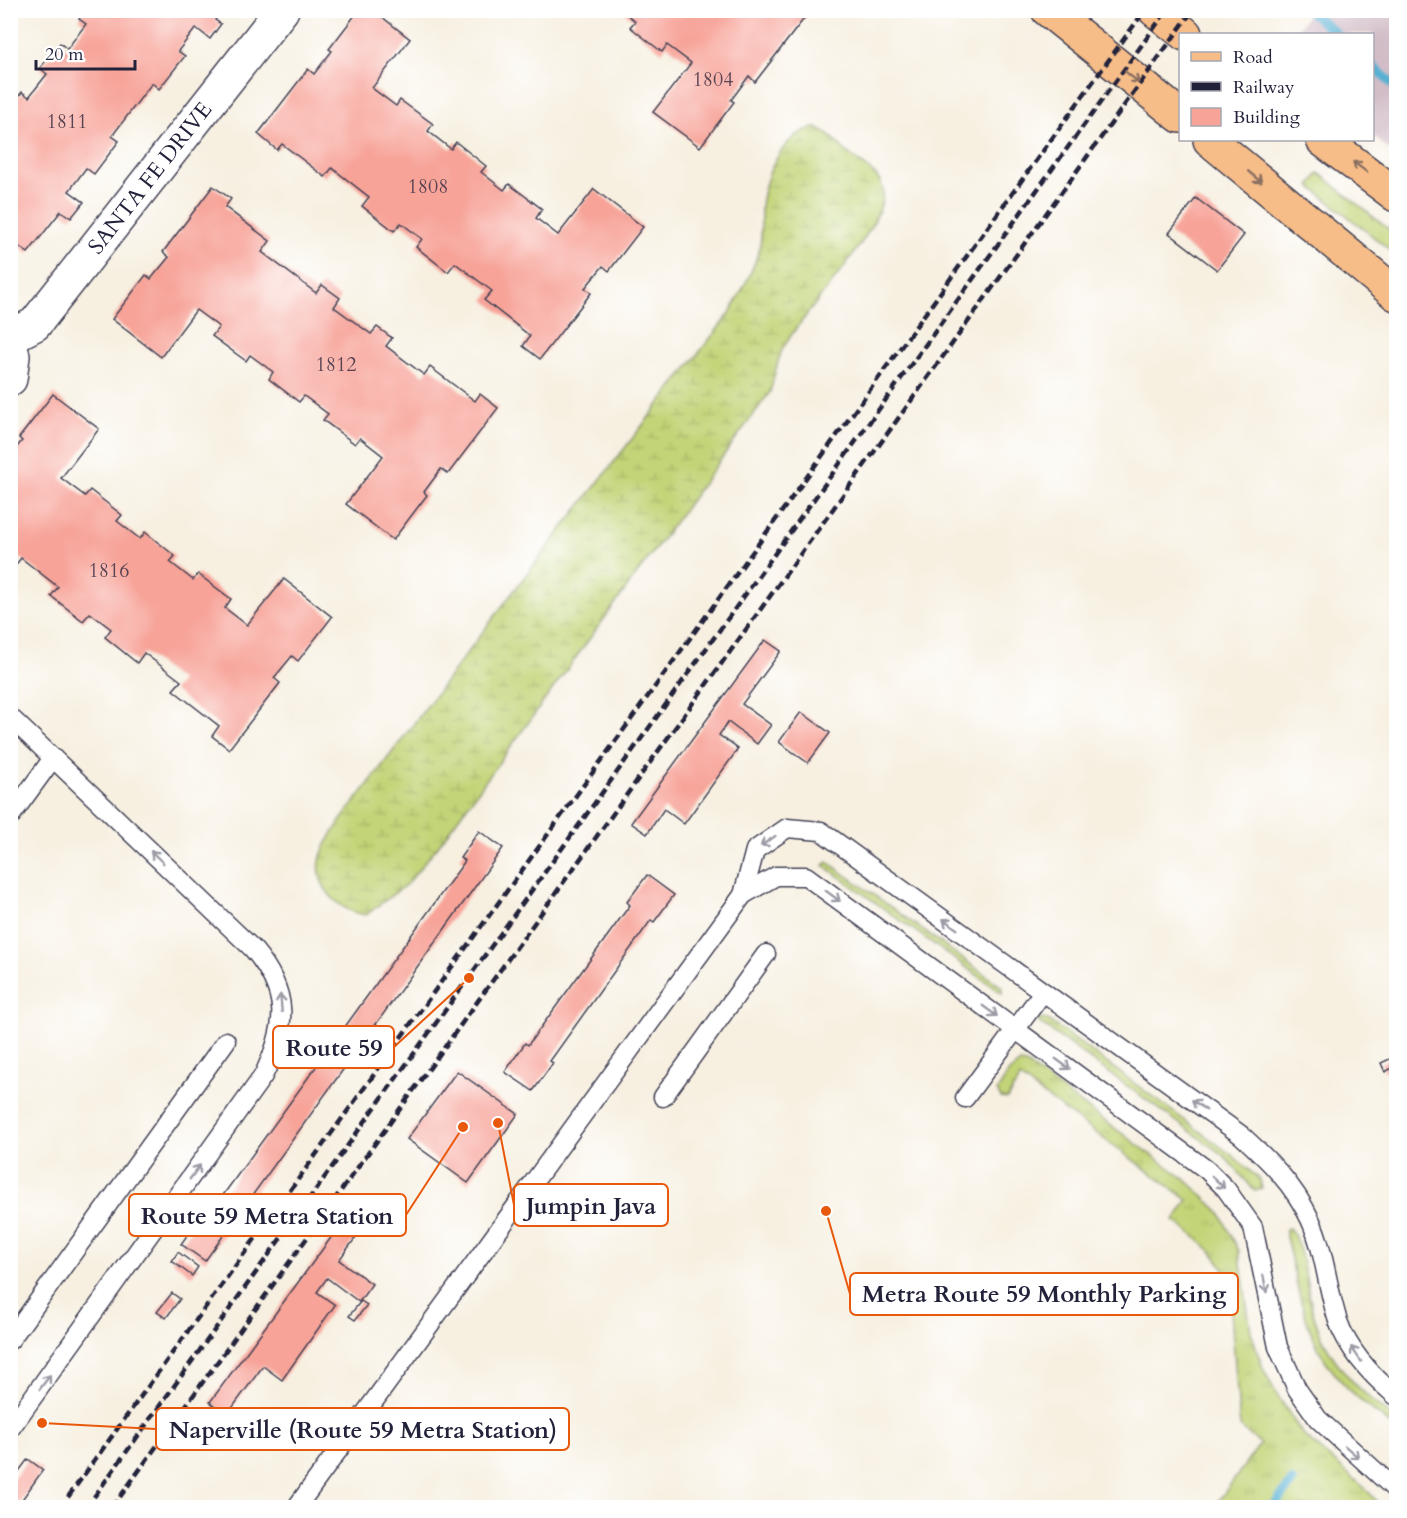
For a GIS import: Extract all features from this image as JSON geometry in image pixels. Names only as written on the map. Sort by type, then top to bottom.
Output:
[{"type":"main road","points":[[1048,10],[1179,115]]},
{"type":"main road","points":[[1155,10],[1184,33]]},
{"type":"main road","points":[[1211,141],[1396,294]]},
{"type":"main road","points":[[1324,141],[1396,195]]},
{"type":"street","name":"SANTA FE DRIVE","points":[[10,337],[35,324],[282,10]]},
{"type":"street","points":[[10,343],[13,356],[10,379]]},
{"type":"lane","points":[[10,717],[253,949],[269,969],[280,991],[282,1011],[281,1032],[263,1076],[10,1429]]},
{"type":"lane","points":[[10,817],[53,758]]},
{"type":"lane","points":[[296,1508],[743,895],[755,849],[788,828],[821,831],[1241,1135],[1280,1171],[1311,1221],[1339,1322],[1354,1353],[1377,1380],[1396,1396]]},
{"type":"lane","points":[[743,895],[776,876],[806,876],[1173,1144],[1226,1189],[1253,1227],[1278,1347],[1297,1389],[1318,1419],[1396,1490]]},
{"type":"lane","points":[[663,1097],[766,954]]},
{"type":"lane","points":[[965,1098],[1043,992]]},
{"type":"lane","points":[[10,1340],[226,1041]]},
{"type":"shaded area","points":[[1311,11],[1396,11],[1396,156],[1374,137],[1374,33],[1294,33]]},
{"type":"green space","points":[[818,128],[873,173],[882,186],[882,202],[861,244],[783,348],[770,392],[438,846],[408,883],[366,915],[345,907],[328,893],[320,874],[323,851],[339,823],[519,584],[730,313],[758,254],[761,239],[762,199],[773,164],[796,135]]},
{"type":"green space","points":[[1319,173],[1396,235],[1396,255],[1310,186]]},
{"type":"green space","points":[[828,862],[1002,987],[1002,993],[827,868],[824,865]]},
{"type":"green space","points":[[1048,1020],[1232,1155],[1260,1180],[1262,1189],[1255,1191],[1223,1155],[1037,1021]]},
{"type":"green space","points":[[1020,1063],[1026,1064],[1185,1179],[1219,1211],[1239,1251],[1251,1332],[1263,1368],[1276,1393],[1303,1435],[1367,1490],[1382,1507],[1214,1507],[1260,1444],[1240,1427],[1228,1276],[1211,1252],[1174,1221],[1188,1200],[1020,1078],[1007,1099],[1001,1098],[997,1091],[1009,1072]]},
{"type":"green space","points":[[1289,1228],[1298,1244],[1313,1313],[1326,1345],[1335,1360],[1357,1386],[1396,1420],[1396,1429],[1346,1387],[1332,1370],[1314,1340],[1302,1306],[1286,1237],[1286,1229]]},
{"type":"building","points":[[85,10],[222,10],[215,20],[221,24],[210,39],[196,28],[178,51],[185,56],[159,89],[152,83],[112,136],[119,141],[94,174],[86,168],[69,191],[84,202],[71,218],[61,211],[28,253],[10,240],[10,107],[22,92],[29,97],[47,74],[40,68],[60,43],[67,49],[86,24],[79,19]]},
{"type":"building","points":[[359,10],[373,10],[410,39],[372,88],[396,106],[400,100],[433,124],[428,131],[451,149],[456,142],[486,166],[481,172],[504,190],[509,184],[542,209],[536,218],[558,235],[594,189],[643,227],[609,271],[603,266],[585,288],[591,293],[540,359],[523,346],[530,336],[484,300],[492,291],[455,263],[448,272],[416,247],[422,239],[401,223],[394,231],[362,206],[369,197],[332,168],[325,177],[282,144],[277,150],[258,134],[308,69],[314,74],[332,51],[329,49]]},
{"type":"building","points":[[621,10],[799,10],[806,16],[755,82],[749,76],[731,100],[734,102],[700,147],[653,112],[691,63],[667,45],[662,52],[630,27],[635,21]]},
{"type":"building","points":[[213,186],[231,199],[225,207],[270,241],[262,252],[316,293],[322,285],[340,298],[334,307],[371,334],[377,327],[392,338],[386,346],[424,375],[430,367],[475,401],[480,394],[498,408],[448,474],[441,469],[424,492],[427,495],[393,540],[346,504],[383,456],[360,438],[355,444],[323,420],[328,414],[304,396],[299,402],[269,379],[273,372],[250,355],[246,361],[212,336],[219,327],[196,310],[161,357],[112,319],[146,275],[151,279],[169,257],[163,252]]},
{"type":"building","points":[[1196,198],[1244,235],[1217,270],[1169,233]]},
{"type":"building","points":[[53,394],[99,429],[61,478],[85,496],[90,490],[122,515],[117,521],[140,539],[145,532],[175,556],[170,562],[193,580],[198,574],[231,599],[225,608],[247,625],[284,579],[332,617],[298,661],[292,656],[274,678],[280,683],[229,749],[212,736],[219,726],[173,690],[181,681],[144,653],[137,663],[105,637],[111,629],[90,613],[83,621],[51,596],[58,587],[21,558],[14,567],[10,564],[10,455],[22,441],[19,438]]},
{"type":"building","points":[[765,640],[781,651],[742,704],[771,725],[757,744],[728,722],[719,735],[738,749],[684,824],[664,809],[647,834],[631,823]]},
{"type":"building","points":[[801,712],[830,733],[808,763],[779,742]]},
{"type":"building","points":[[479,831],[503,848],[205,1261],[181,1244],[200,1217],[205,1220],[465,861],[460,858]]},
{"type":"building","points":[[647,875],[674,895],[654,922],[651,920],[550,1061],[553,1063],[533,1091],[505,1072],[525,1043],[528,1045],[630,905],[627,902]]},
{"type":"building","points":[[1396,1056],[1396,1066],[1385,1072],[1381,1063]]},
{"type":"building","points":[[457,1071],[518,1114],[468,1183],[407,1139]]},
{"type":"building","points":[[344,1220],[360,1232],[339,1260],[372,1284],[359,1302],[327,1278],[317,1292],[335,1305],[282,1380],[263,1366],[227,1415],[210,1402]]},
{"type":"building","points":[[178,1252],[198,1267],[192,1276],[172,1261]]},
{"type":"building","points":[[172,1293],[180,1299],[166,1318],[157,1312]]},
{"type":"building","points":[[361,1301],[367,1305],[355,1320],[349,1316]]},
{"type":"building","points":[[28,1459],[43,1470],[16,1508],[10,1508],[10,1483]]},
{"type":"waterway","points":[[1309,10],[1335,33]]},
{"type":"waterway","points":[[1374,68],[1396,87]]},
{"type":"waterway","points":[[1273,1508],[1292,1482]]},
{"type":"railway","points":[[60,1508],[1145,10]]},
{"type":"railway","points":[[86,1508],[1167,10]]},
{"type":"railway","points":[[112,1508],[1193,10]]},
{"type":"place","name":"Route 59","points":[[469,978]]},
{"type":"place","name":"Jumpin Java","points":[[498,1123]]},
{"type":"place","name":"Route 59 Metra Station","points":[[463,1127]]},
{"type":"place","name":"Metra Route 59 Monthly Parking","points":[[826,1211]]},
{"type":"place","name":"Naperville (Route 59 Metra Station)","points":[[42,1423]]}]
